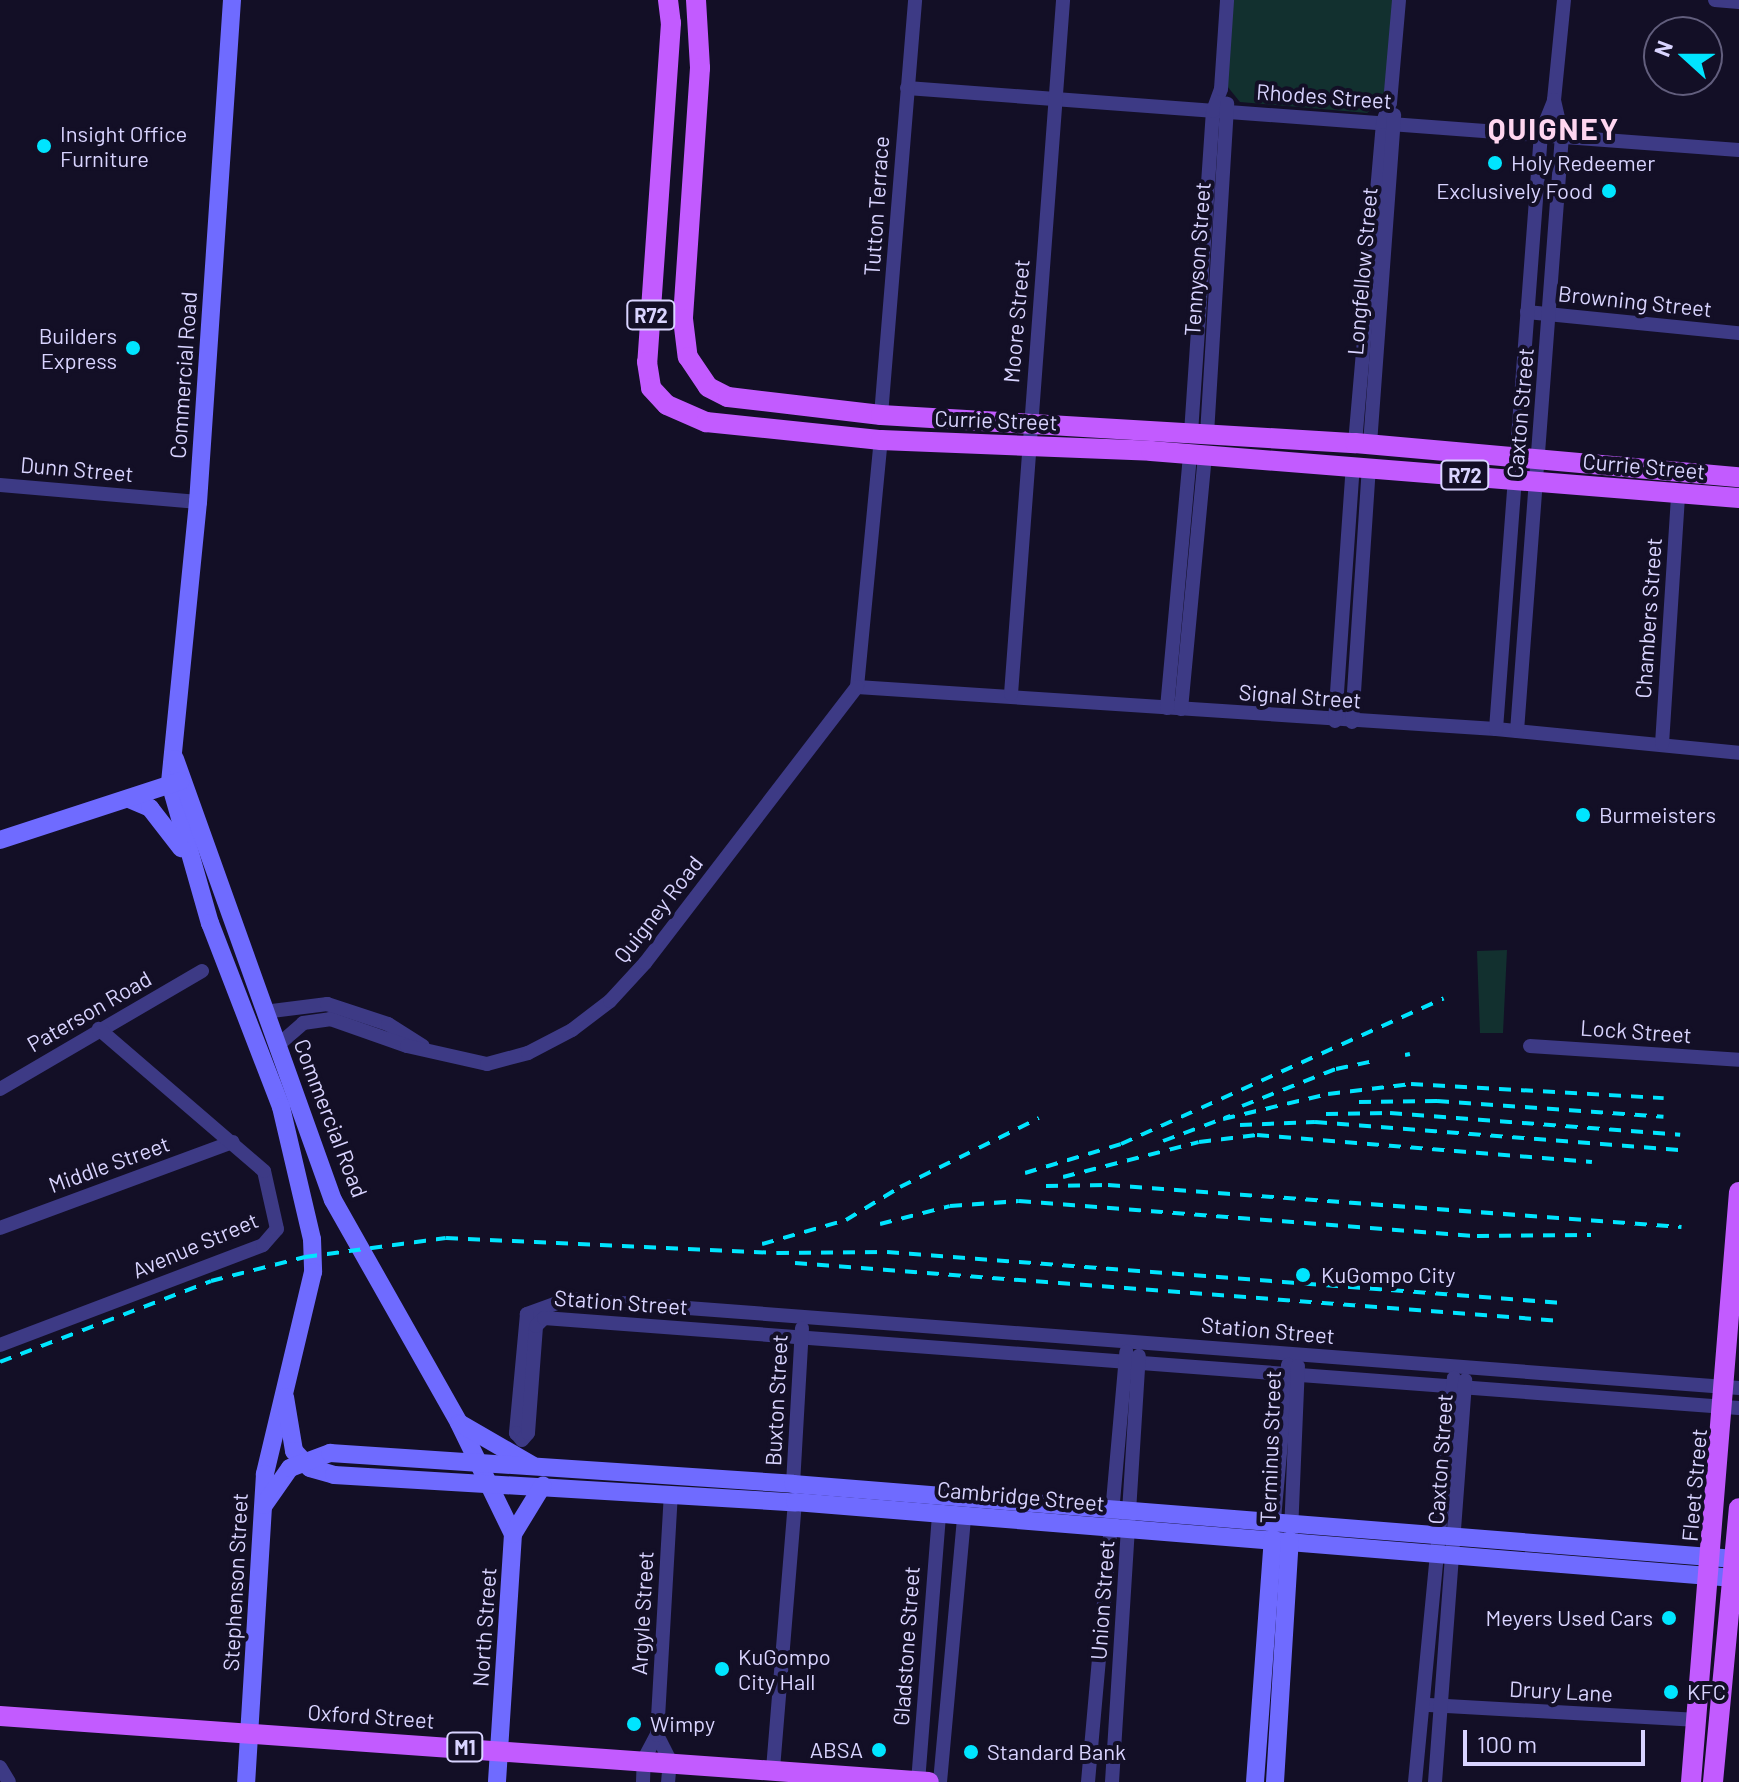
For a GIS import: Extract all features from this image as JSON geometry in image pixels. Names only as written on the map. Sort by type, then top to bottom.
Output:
[{"type":"main road","name":"Currie Street","points":[[668,0],[671,23],[647,362],[651,388],[667,405],[706,422],[881,440],[1028,434],[1199,433],[1515,456],[1739,477]]},
{"type":"main road","name":"Currie Street","points":[[696,0],[700,68],[683,319],[688,357],[708,387],[728,397],[1197,455],[1739,498]]},
{"type":"main road","name":"Fleet Street","points":[[1691,1782],[1711,1566],[1732,1398],[1739,1192]]},
{"type":"main road","points":[[1713,1782],[1737,1568],[1739,1508]]},
{"type":"main road","name":"Oxford Street","points":[[0,1716],[670,1760],[929,1782]]},
{"type":"street","name":"Commercial Road","points":[[232,0],[198,502],[173,753],[191,864],[281,1107],[312,1239],[313,1272],[285,1386]]},
{"type":"street","name":"Tutton Terrace","points":[[881,415],[915,0]]},
{"type":"street","name":"Moore Street","points":[[1011,694],[1028,434],[1063,0]]},
{"type":"street","name":"Tennyson Street","points":[[1199,433],[1213,111],[1221,89],[1227,0]]},
{"type":"street","name":"Longfellow Street","points":[[1362,444],[1399,0]]},
{"type":"street","name":"Caxton Street","points":[[1496,729],[1541,133],[1554,100],[1564,0]]},
{"type":"street","points":[[1715,0],[1739,2]]},
{"type":"street","name":"Rhodes Street","points":[[907,88],[1739,150]]},
{"type":"street","name":"Tennyson Street","points":[[1199,433],[1230,112],[1221,89]]},
{"type":"street","name":"Caxton Street","points":[[1517,731],[1551,314],[1562,135],[1554,100]]},
{"type":"street","name":"Browning Street","points":[[1527,312],[1739,333]]},
{"type":"street","points":[[857,687],[881,440]]},
{"type":"street","points":[[1174,708],[1197,455]]},
{"type":"street","points":[[1335,721],[1361,467]]},
{"type":"street","points":[[1352,722],[1361,467]]},
{"type":"street","name":"Dunn Street","points":[[0,485],[198,502]]},
{"type":"street","name":"Chambers Street","points":[[1662,744],[1678,494]]},
{"type":"street","name":"Signal Street","points":[[857,687],[1011,694],[1335,721],[1496,729],[1739,753]]},
{"type":"street","name":"Quigney Road","points":[[277,1046],[292,1029],[314,1018],[434,1053],[487,1064],[528,1053],[610,1001],[857,687]]},
{"type":"street","name":"Commercial Road","points":[[177,782],[333,1200],[459,1423],[484,1474]]},
{"type":"street","points":[[0,840],[177,782]]},
{"type":"street","points":[[129,799],[158,815],[191,864]]},
{"type":"street","name":"Paterson Road","points":[[0,1089],[202,971]]},
{"type":"street","name":"Quigney Road","points":[[264,1012],[327,1004],[388,1024],[434,1053]]},
{"type":"street","name":"Avenue Street","points":[[0,1345],[270,1241],[277,1219],[271,1187],[264,1171],[99,1029]]},
{"type":"street","name":"Lock Street","points":[[1530,1046],[1739,1060]]},
{"type":"street","name":"Middle Street","points":[[0,1228],[233,1142]]},
{"type":"street","name":"Station Street","points":[[573,1299],[802,1319],[1460,1367],[1732,1398],[1468,1387],[541,1318],[528,1433],[525,1439],[516,1436],[524,1322],[533,1310],[573,1299]]},
{"type":"street","name":"Buxton Street","points":[[773,1769],[794,1493],[802,1319]]},
{"type":"street","name":"Union Street","points":[[1088,1782],[1121,1361],[1132,1341]]},
{"type":"street","name":"Union Street","points":[[1112,1782],[1141,1362],[1132,1341]]},
{"type":"street","points":[[1205,1367],[1206,1347]]},
{"type":"street","name":"Terminus Street","points":[[1275,1782],[1284,1372],[1294,1354]]},
{"type":"street","name":"Terminus Street","points":[[1255,1782],[1301,1374],[1294,1354]]},
{"type":"street","name":"Caxton Street","points":[[1435,1782],[1451,1385],[1460,1367]]},
{"type":"street","name":"Caxton Street","points":[[1415,1782],[1421,1705],[1468,1387],[1460,1367]]},
{"type":"street","points":[[261,1511],[290,1468],[302,1460],[289,1437],[285,1386]]},
{"type":"street","name":"Stephenson Street","points":[[246,1782],[259,1632],[261,1511],[275,1418],[285,1386]]},
{"type":"street","points":[[459,1423],[543,1478],[513,1534]]},
{"type":"street","name":"Cambridge Street","points":[[302,1460],[330,1453],[484,1474],[794,1493],[1737,1568]]},
{"type":"street","name":"North Street","points":[[484,1474],[513,1534],[497,1782]]},
{"type":"street","name":"Cambridge Street","points":[[543,1478],[671,1494],[794,1493],[964,1516],[1109,1519]]},
{"type":"street","name":"Argyle Street","points":[[643,1782],[644,1759],[657,1735],[671,1494]]},
{"type":"street","name":"Gladstone Street","points":[[918,1782],[939,1514]]},
{"type":"street","name":"Gladstone Street","points":[[940,1782],[964,1516]]},
{"type":"street","name":"Drury Lane","points":[[1421,1705],[1699,1720]]},
{"type":"street","points":[[657,1735],[670,1760],[668,1782]]},
{"type":"street","points":[[0,1767],[9,1782]]},
{"type":"green space","points":[[1233,0],[1394,0],[1388,97],[1367,113],[1240,102],[1227,86]]},
{"type":"green space","points":[[1507,950],[1503,1033],[1480,1033],[1477,951]]},
{"type":"railway","points":[[1025,1173],[1121,1144],[1444,998]]},
{"type":"railway","points":[[1405,1055],[1410,1054]]},
{"type":"railway","points":[[1242,1106],[1336,1069],[1373,1061]]},
{"type":"railway","points":[[1223,1119],[1328,1094],[1411,1084],[1664,1098]]},
{"type":"railway","points":[[1359,1102],[1437,1101],[1663,1117]]},
{"type":"railway","points":[[1326,1114],[1390,1113],[1680,1135]]},
{"type":"railway","points":[[1163,1141],[1230,1116]]},
{"type":"railway","points":[[762,1244],[846,1220],[900,1187],[1039,1118]]},
{"type":"railway","points":[[1240,1125],[1315,1122],[1679,1150]]},
{"type":"railway","points":[[1063,1177],[1199,1142],[1257,1135],[1592,1162]]},
{"type":"railway","points":[[1046,1186],[1108,1185],[1681,1227]]},
{"type":"railway","points":[[880,1224],[950,1206],[1019,1201],[1477,1236],[1591,1235]]},
{"type":"railway","points":[[0,1362],[211,1281],[305,1257],[446,1238],[777,1253],[887,1252],[1562,1303]]},
{"type":"railway","points":[[795,1263],[1561,1321]]},
{"type":"place","name":"Insight Office Furniture","points":[[44,146]]},
{"type":"place","name":"Holy Redeemer","points":[[1495,163]]},
{"type":"place","name":"Exclusively Food","points":[[1609,191]]},
{"type":"place","name":"Builders Express","points":[[133,348]]},
{"type":"place","name":"Burmeisters","points":[[1583,815]]},
{"type":"place","name":"KuGompo City","points":[[1303,1275]]},
{"type":"place","name":"Meyers Used Cars","points":[[1669,1618]]},
{"type":"place","name":"KuGompo City Hall","points":[[722,1669]]},
{"type":"place","name":"KFC","points":[[1671,1692]]},
{"type":"place","name":"Wimpy","points":[[634,1724]]},
{"type":"place","name":"ABSA","points":[[879,1750]]},
{"type":"place","name":"Standard Bank","points":[[971,1752]]},
{"type":"district","name":"QUIGNEY","points":[[1554,128]]}]
